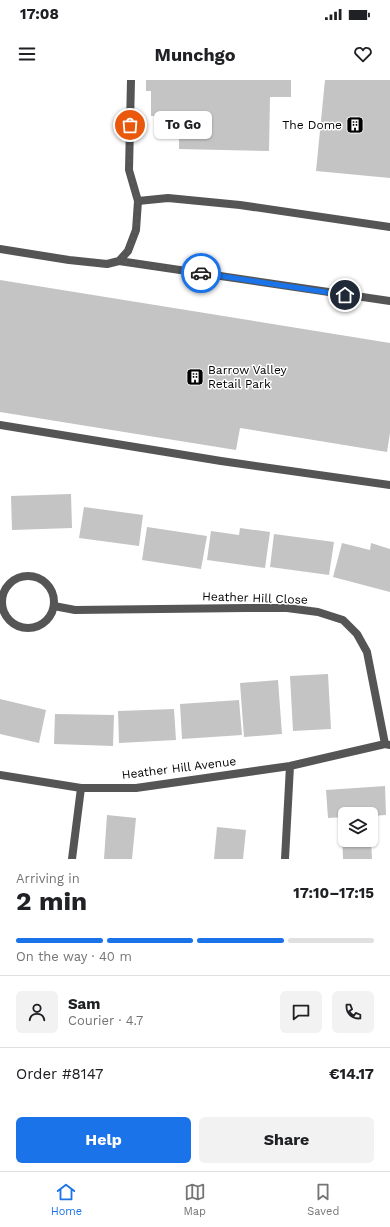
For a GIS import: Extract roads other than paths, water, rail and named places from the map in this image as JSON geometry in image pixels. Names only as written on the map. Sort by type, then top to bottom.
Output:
[{"type":"street","points":[[118,261],[128,252],[136,230],[138,201],[129,170],[131,80]]},
{"type":"street","points":[[138,201],[168,198],[232,205],[390,228]]},
{"type":"street","points":[[0,249],[69,260],[107,264],[118,261],[390,301]]},
{"type":"street","points":[[0,425],[221,461],[390,485]]},
{"type":"street","points":[[21,576],[37,576],[49,586],[54,598],[54,606],[46,621],[35,627],[23,628],[12,623],[4,614],[1,601],[6,586],[16,579],[21,576]]},
{"type":"street","name":"Heather Hill Close","points":[[54,606],[75,610],[287,608],[318,612],[343,620],[357,634],[367,652],[387,745]]},
{"type":"street","name":"Heather Hill Avenue","points":[[0,775],[81,788],[136,788],[290,766],[387,745]]},
{"type":"street","points":[[285,859],[290,766]]},
{"type":"street","points":[[72,859],[81,788]]},
{"type":"place","name":"To Go","points":[[130,125]]},
{"type":"place","name":"The Dome","points":[[355,125]]},
{"type":"place","name":"Barrow Valley Retail Park","points":[[195,377]]}]
